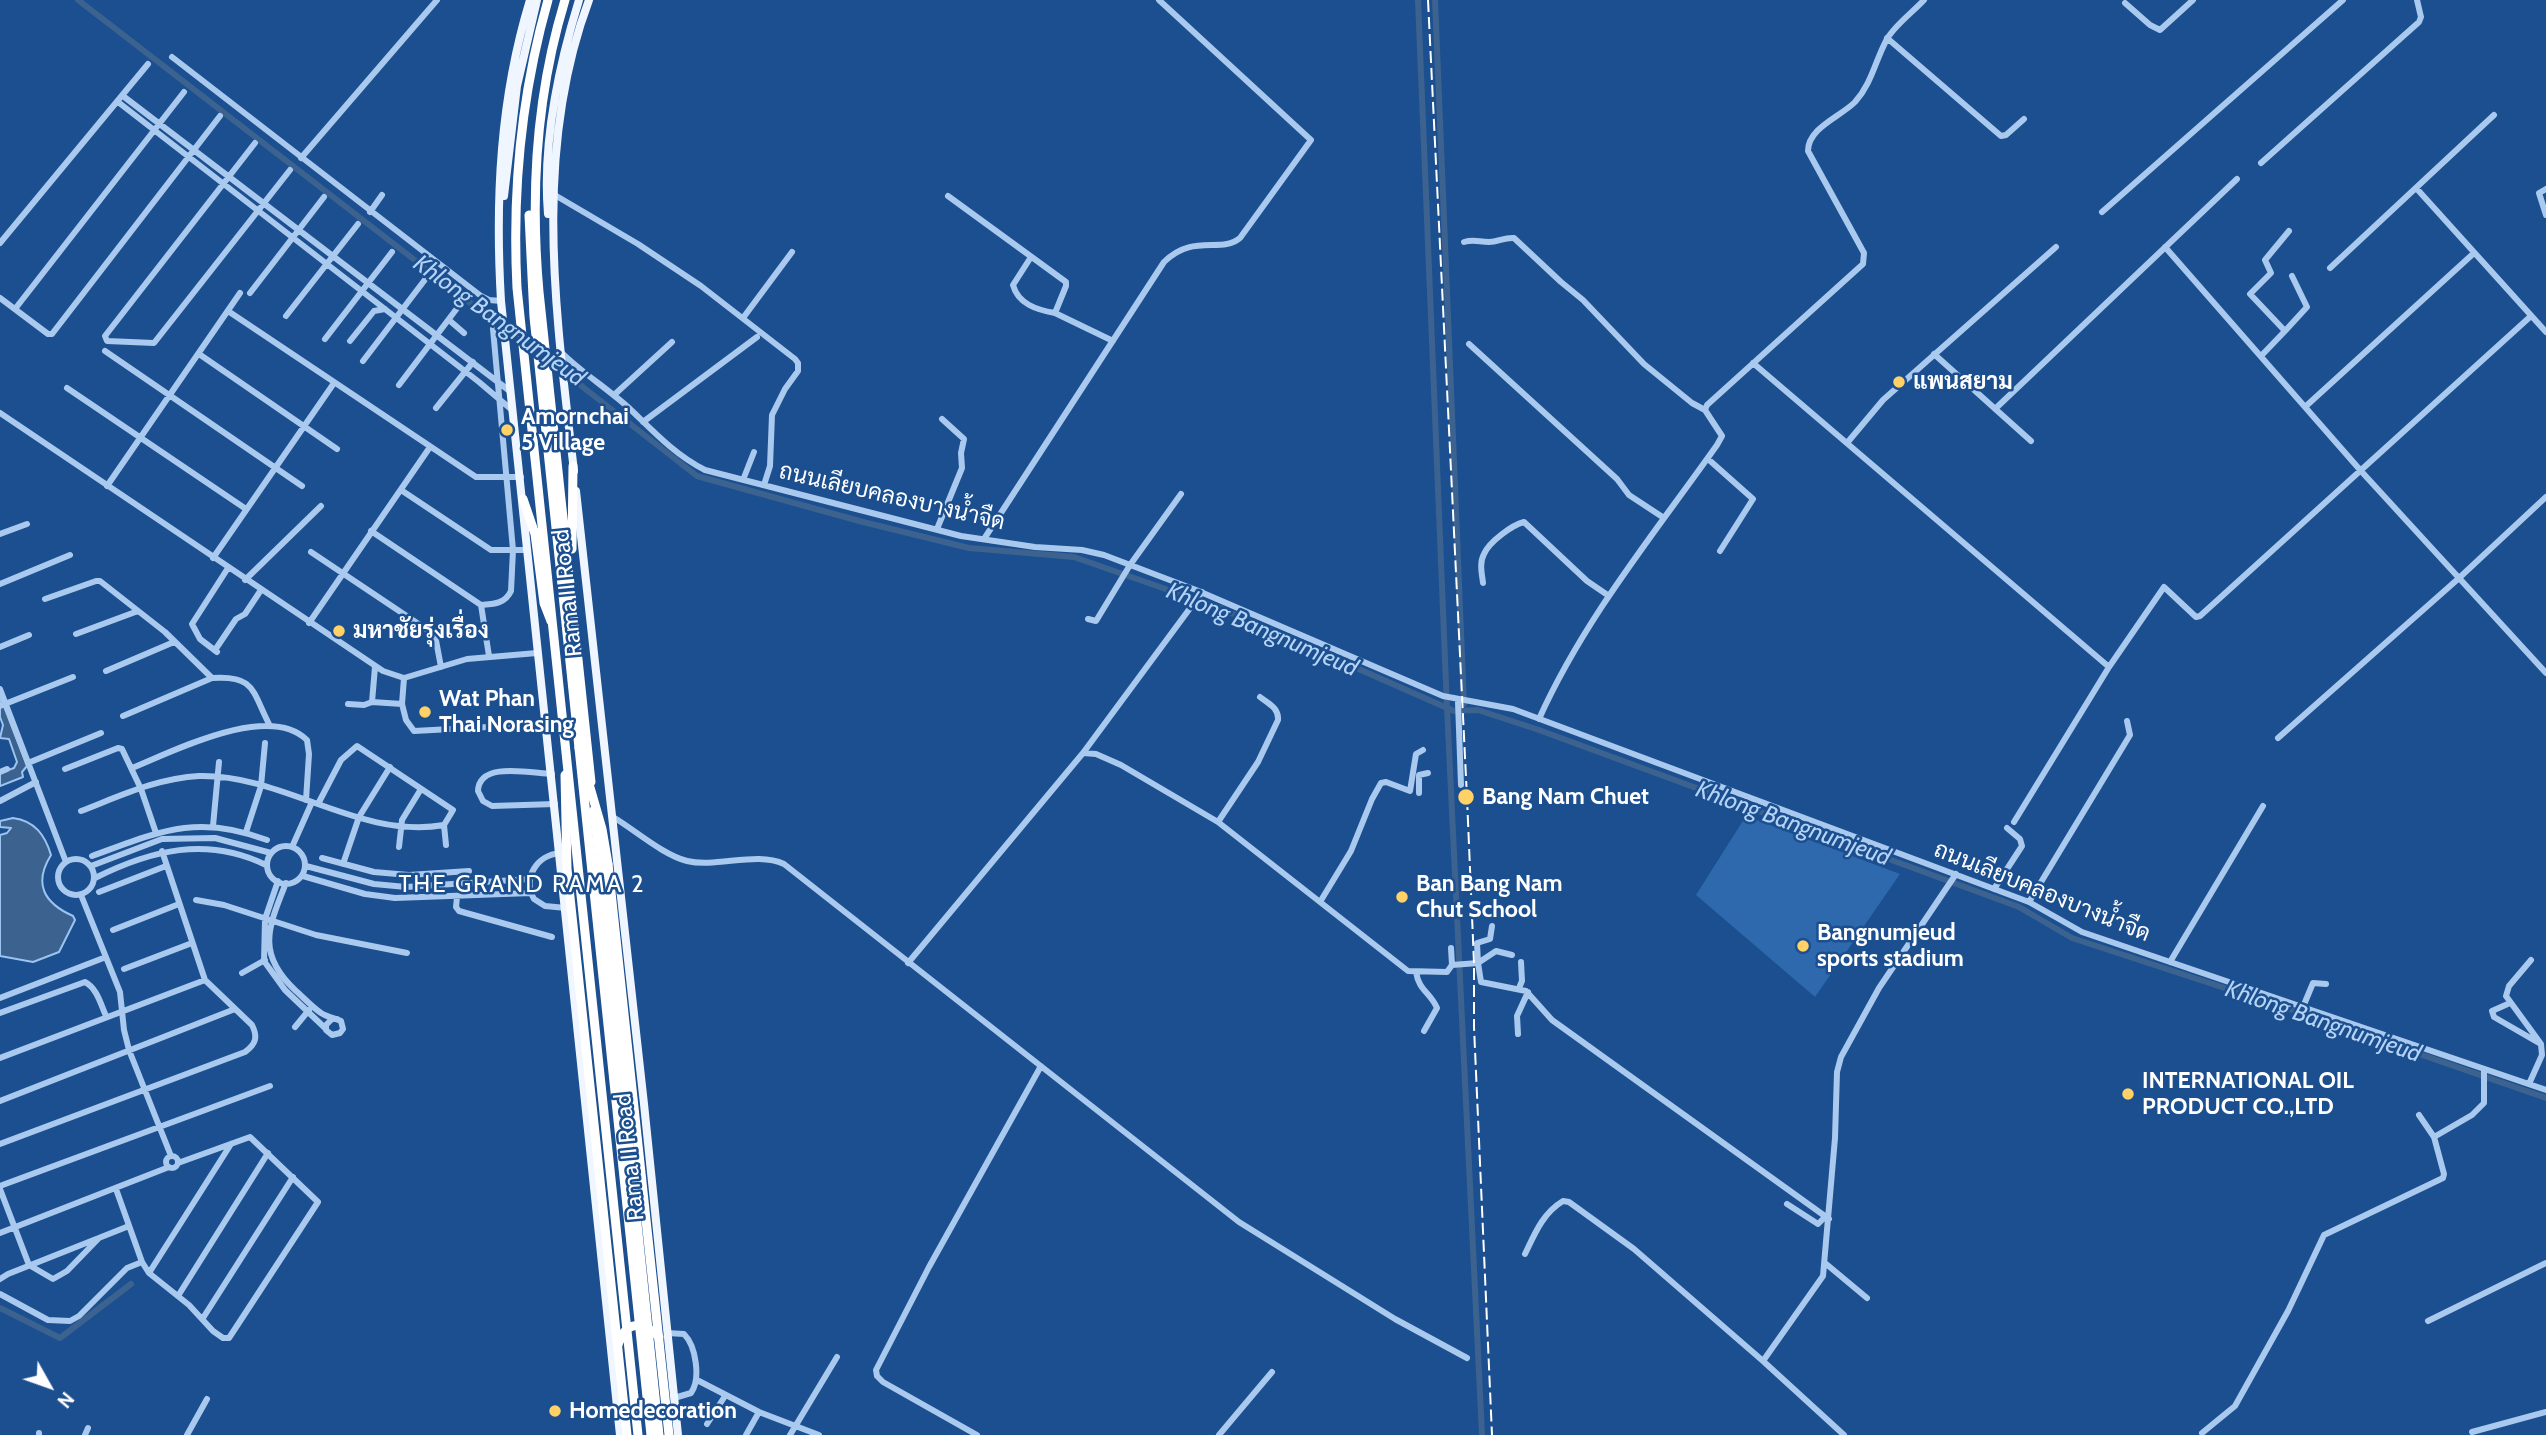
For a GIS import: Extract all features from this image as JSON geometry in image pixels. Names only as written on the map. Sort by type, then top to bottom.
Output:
[{"type":"highway","name":"Rama II Road","points":[[547,0],[527,82],[517,159],[518,279],[639,1435]]},
{"type":"highway","points":[[547,0],[530,72],[521,127],[516,184],[516,261],[639,1435]]},
{"type":"highway","name":"Rama II Road","points":[[564,0],[545,78],[536,151],[536,256],[659,1435]]},
{"type":"highway","points":[[564,0],[540,92],[531,154],[528,222],[534,317],[651,1435]]},
{"type":"highway","points":[[573,466],[571,529],[574,618]]},
{"type":"highway","points":[[523,499],[535,534],[544,603],[549,618],[555,625]]},
{"type":"highway","points":[[579,748],[602,830],[608,864],[663,1335],[669,1435]]},
{"type":"highway","points":[[566,749],[567,869],[627,1435]]},
{"type":"highway","points":[[618,1345],[624,1331],[636,1326],[663,1335]]},
{"type":"main road","name":"Rama II Road","points":[[530,0],[516,55],[503,129],[498,200],[498,254],[537,653],[552,774],[620,1435]]},
{"type":"main road","points":[[498,254],[514,107],[537,0]]},
{"type":"main road","points":[[554,256],[547,204],[549,143],[558,79],[579,0]]},
{"type":"main road","name":"Rama II Road","points":[[589,0],[579,26],[558,134],[553,194],[554,256],[573,466],[613,817],[663,1335],[678,1435]]},
{"type":"street","points":[[301,158],[437,0]]},
{"type":"street","points":[[984,539],[1164,262],[1172,254],[1196,244],[1233,244],[1311,140],[1160,0]]},
{"type":"street","points":[[1705,410],[1712,399],[1757,367],[1863,264],[1864,253],[1808,151],[1808,142],[1813,134],[1862,93],[1891,41],[1924,0]]},
{"type":"street","points":[[2125,3],[2150,25],[2160,30],[2193,0]]},
{"type":"street","points":[[2102,212],[2343,0]]},
{"type":"street","points":[[2261,163],[2419,22],[2421,17],[2417,0]]},
{"type":"street","points":[[1891,41],[2001,136],[2006,135],[2024,118]]},
{"type":"street","points":[[172,57],[481,296],[501,301]]},
{"type":"street","points":[[0,243],[148,64]]},
{"type":"street","points":[[15,309],[184,92]]},
{"type":"street","points":[[121,99],[159,123],[512,392]]},
{"type":"street","points":[[121,99],[155,130],[431,344],[514,412]]},
{"type":"street","points":[[2330,268],[2494,115]]},
{"type":"street","points":[[0,298],[48,334],[52,334],[220,116]]},
{"type":"street","points":[[255,143],[106,336],[107,341],[154,343],[290,170]]},
{"type":"street","points":[[1995,409],[2236,179]]},
{"type":"street","points":[[2417,189],[2546,332]]},
{"type":"street","points":[[2545,189],[2539,193],[2539,197],[2546,215]]},
{"type":"street","points":[[553,194],[638,244],[701,286],[790,354],[799,367],[772,415],[770,466],[764,485]]},
{"type":"street","points":[[370,212],[382,195]]},
{"type":"street","points":[[948,196],[1066,282],[1055,313]]},
{"type":"street","points":[[250,293],[324,197]]},
{"type":"street","points":[[286,316],[358,224]]},
{"type":"street","points":[[2286,331],[2250,294],[2271,274],[2265,260],[2289,231]]},
{"type":"street","points":[[1464,243],[1514,238],[1583,300],[1644,364],[1692,403],[1705,410],[1722,436],[1712,462],[1664,518],[1586,629],[1538,719]]},
{"type":"street","points":[[1847,443],[1883,400],[2056,247]]},
{"type":"street","points":[[2165,247],[2361,471],[2546,673]]},
{"type":"street","points":[[325,339],[392,252]]},
{"type":"street","points":[[743,318],[792,252]]},
{"type":"street","points":[[2305,407],[2474,253]]},
{"type":"street","points":[[1031,257],[1017,275],[1014,290],[1030,306],[1040,311],[1055,313],[1113,341]]},
{"type":"street","points":[[2261,356],[2308,307],[2292,276]]},
{"type":"street","points":[[363,361],[427,277]]},
{"type":"street","points":[[107,486],[240,293]]},
{"type":"street","points":[[399,385],[461,303]]},
{"type":"street","points":[[350,341],[374,311],[385,309]]},
{"type":"street","points":[[228,311],[476,477],[521,477]]},
{"type":"street","points":[[2014,822],[2109,667],[2164,587],[2190,613],[2196,617],[2200,616],[2531,316]]},
{"type":"street","points":[[449,320],[464,332]]},
{"type":"street","points":[[372,531],[481,605],[499,603],[509,596],[513,550],[493,329]]},
{"type":"street","points":[[643,422],[757,337]]},
{"type":"street","points":[[614,395],[672,342]]},
{"type":"street","points":[[1469,344],[1617,479],[1629,495],[1664,518]]},
{"type":"street","points":[[106,352],[302,486]]},
{"type":"street","points":[[199,354],[337,449]]},
{"type":"street","points":[[1934,354],[2031,441]]},
{"type":"street","name":"ถนนเลียบคลองบางน้ำจืด","points":[[562,355],[614,395],[698,467],[937,529],[984,539],[1082,550],[1201,594],[1443,696],[1505,706],[2029,902],[2075,929],[2484,1072],[2546,1090]]},
{"type":"street","points":[[436,408],[473,362]]},
{"type":"street","points":[[1757,367],[2109,667]]},
{"type":"street","points":[[479,382],[486,372]]},
{"type":"street","points":[[213,558],[334,383]]},
{"type":"street","points":[[67,388],[246,509]]},
{"type":"street","points":[[0,413],[375,667],[404,678],[467,659],[537,653]]},
{"type":"street","points":[[937,529],[962,468],[961,453],[965,438],[942,419]]},
{"type":"street","points":[[309,623],[430,447]]},
{"type":"street","points":[[743,480],[754,452]]},
{"type":"street","points":[[1712,462],[1753,499],[1720,551]]},
{"type":"street","points":[[401,490],[491,550],[527,550]]},
{"type":"street","points":[[1088,619],[1096,621],[1129,567],[1181,494]]},
{"type":"street","points":[[2278,738],[2458,579],[2546,497]]},
{"type":"street","points":[[245,580],[321,506]]},
{"type":"street","points":[[1483,583],[1483,554],[1506,533],[1524,522],[1587,581],[1609,596]]},
{"type":"street","points":[[0,534],[27,524]]},
{"type":"street","points":[[311,552],[435,635],[441,667]]},
{"type":"street","points":[[0,584],[70,555]]},
{"type":"street","points":[[228,568],[192,624],[200,639],[216,651],[237,618],[245,614],[261,590]]},
{"type":"street","points":[[45,599],[96,581],[138,611],[212,678]]},
{"type":"street","points":[[908,963],[1083,752],[1201,594]]},
{"type":"street","points":[[481,605],[489,656]]},
{"type":"street","points":[[76,634],[138,611]]},
{"type":"street","points":[[0,647],[29,635]]},
{"type":"street","points":[[106,671],[174,642]]},
{"type":"street","points":[[372,702],[375,667]]},
{"type":"street","points":[[3,705],[73,677]]},
{"type":"street","points":[[123,716],[212,678],[227,677],[245,681],[269,724]]},
{"type":"street","points":[[404,678],[402,704],[406,720],[411,729],[416,731],[526,725]]},
{"type":"street","points":[[0,689],[3,705],[66,862]]},
{"type":"street","points":[[1218,822],[1258,762],[1278,720],[1279,715],[1274,707],[1260,697]]},
{"type":"street","points":[[1458,702],[1461,785]]},
{"type":"street","points":[[348,704],[402,704]]},
{"type":"street","points":[[2029,902],[2130,735],[2127,721]]},
{"type":"street","points":[[132,768],[217,736],[269,724],[297,731],[307,740],[312,802]]},
{"type":"street","points":[[28,763],[101,733]]},
{"type":"street","points":[[246,832],[261,786],[265,743]]},
{"type":"street","points":[[292,847],[312,802],[341,760],[357,746],[453,810],[444,825],[446,845]]},
{"type":"street","points":[[65,769],[118,748],[122,749],[141,789],[156,832]]},
{"type":"street","points":[[1410,791],[1416,754],[1423,751]]},
{"type":"street","points":[[1083,752],[1096,754],[1121,765],[1218,822],[1408,971],[1445,973],[1455,965],[1478,963],[1496,951],[1512,955]]},
{"type":"street","points":[[213,826],[219,762]]},
{"type":"street","points":[[343,864],[359,817],[390,767]]},
{"type":"street","points":[[552,774],[496,771],[484,775],[478,791],[483,801],[492,806],[555,804]]},
{"type":"street","points":[[1419,793],[1419,775],[1428,774]]},
{"type":"street","points":[[81,811],[169,779],[216,778],[261,786],[359,817],[403,827],[444,825]]},
{"type":"street","points":[[0,801],[36,782]]},
{"type":"street","points":[[1320,902],[1351,851],[1381,783],[1386,782],[1419,793],[1427,792]]},
{"type":"street","points":[[399,847],[402,820],[421,789]]},
{"type":"street","points":[[2171,962],[2263,806]]},
{"type":"street","points":[[613,817],[685,861],[699,863],[777,860],[1239,1222],[1395,1319],[1467,1358]]},
{"type":"street","points":[[92,856],[156,832],[181,827],[213,826],[246,832],[267,840]]},
{"type":"street","points":[[1994,889],[2022,846],[2020,839],[2007,828]]},
{"type":"street","points":[[91,866],[162,839],[215,838],[271,853]]},
{"type":"street","points":[[95,878],[162,851],[227,851],[266,865],[271,874],[282,882],[295,882],[303,876],[306,866],[301,853],[292,847],[284,846],[271,853],[266,865]]},
{"type":"street","points":[[0,1144],[245,1052],[256,1040],[252,1024],[205,980],[162,851]]},
{"type":"street","points":[[560,853],[546,856],[536,864],[530,878],[531,894],[545,906],[566,908]]},
{"type":"street","points":[[322,858],[374,872],[409,875],[469,871]]},
{"type":"street","points":[[82,859],[91,866],[95,878],[90,889],[81,895],[68,893],[60,885],[58,873],[66,862],[82,859]]},
{"type":"street","points":[[99,892],[166,866]]},
{"type":"street","points":[[306,866],[374,884],[406,887],[530,878]]},
{"type":"street","points":[[303,876],[365,894],[394,898],[531,894]]},
{"type":"street","points":[[1763,1361],[1820,1283],[1825,1263],[1836,1130],[1837,1072],[1841,1058],[1879,988],[1956,876]]},
{"type":"street","points":[[282,882],[268,920],[267,959],[326,1030],[332,1035],[340,1033],[343,1025],[337,1019],[310,1009]]},
{"type":"street","points":[[81,895],[120,992],[129,1050],[171,1156]]},
{"type":"street","points":[[457,897],[458,911],[552,937]]},
{"type":"street","points":[[196,900],[224,905],[317,935],[407,953]]},
{"type":"street","points":[[113,930],[179,904]]},
{"type":"street","points":[[1492,926],[1490,939],[1477,943],[1480,982],[1528,992],[1552,1020],[1827,1218]]},
{"type":"street","points":[[124,969],[192,943]]},
{"type":"street","points":[[1451,948],[1455,965]]},
{"type":"street","points":[[0,998],[106,957]]},
{"type":"street","points":[[242,974],[267,959]]},
{"type":"street","points":[[2529,1084],[2542,1055],[2541,1044],[2506,992],[2531,960]]},
{"type":"street","points":[[1519,988],[1521,962]]},
{"type":"street","points":[[1416,972],[1419,986],[1437,1008],[1424,1031]]},
{"type":"street","points":[[0,1058],[205,980]]},
{"type":"street","points":[[0,1013],[85,982],[89,983],[95,992],[106,1016]]},
{"type":"street","points":[[2303,1007],[2312,983],[2326,984]]},
{"type":"street","points":[[1518,1034],[1517,1016],[1528,992]]},
{"type":"street","points":[[2511,1003],[2492,1011],[2494,1017],[2541,1044]]},
{"type":"street","points":[[0,1101],[235,1009]]},
{"type":"street","points":[[295,1027],[310,1009]]},
{"type":"street","points":[[326,1030],[328,1021],[337,1019]]},
{"type":"street","points":[[977,1435],[883,1382],[877,1376],[876,1370],[929,1267],[1041,1066]]},
{"type":"street","points":[[2434,1137],[2480,1108],[2485,1097],[2484,1072]]},
{"type":"street","points":[[99,1238],[60,1276],[48,1277],[29,1265],[0,1187],[159,1125],[270,1086]]},
{"type":"street","points":[[2202,1433],[2235,1406],[2288,1311],[2324,1235],[2443,1178],[2434,1137],[2419,1115]]},
{"type":"street","points":[[0,1233],[249,1137],[317,1200],[317,1206],[232,1336],[226,1339],[149,1273],[142,1262],[116,1189]]},
{"type":"street","points":[[149,1273],[232,1143]]},
{"type":"street","points":[[178,1296],[268,1153]]},
{"type":"street","points":[[171,1156],[177,1158],[178,1163]]},
{"type":"street","points":[[169,1167],[167,1160],[171,1156]]},
{"type":"street","points":[[203,1318],[293,1177]]},
{"type":"street","points":[[1525,1254],[1543,1218],[1554,1206],[1563,1201],[1569,1202],[1634,1248],[1844,1435]]},
{"type":"street","points":[[1787,1204],[1818,1224],[1827,1218]]},
{"type":"street","points":[[0,1279],[129,1226]]},
{"type":"street","points":[[0,1294],[48,1320],[69,1321],[79,1316],[127,1268],[142,1262]]},
{"type":"street","points":[[1825,1263],[1867,1298]]},
{"type":"street","points":[[2428,1321],[2546,1263]]},
{"type":"street","points":[[663,1335],[684,1334],[691,1343],[697,1380],[691,1393],[674,1398]]},
{"type":"street","points":[[790,1435],[837,1357]]},
{"type":"street","points":[[1219,1435],[1272,1372]]},
{"type":"street","points":[[697,1380],[759,1412],[820,1435]]},
{"type":"street","points":[[707,1424],[725,1396]]},
{"type":"street","points":[[187,1435],[207,1399]]},
{"type":"street","points":[[746,1435],[759,1412]]},
{"type":"street","points":[[2472,1432],[2546,1412]]},
{"type":"shaded area","points":[[0,696],[27,766],[22,772],[23,777],[0,786],[0,773],[14,768],[17,762],[9,739],[0,738],[3,725],[0,717]]},
{"type":"shaded area","name":"Bangnumjeud sports stadium","points":[[1746,816],[1900,874],[1815,997],[1696,895]]},
{"type":"shaded area","points":[[13,818],[33,826],[46,841],[51,855],[43,875],[44,892],[55,905],[75,920],[59,952],[33,962],[0,956],[0,835],[11,828],[0,827],[0,821]]},
{"type":"waterway","name":"Khlong Bangnumjeud","points":[[78,0],[469,302],[537,346]]},
{"type":"waterway","points":[[1418,0],[1447,708],[1482,1435]]},
{"type":"waterway","points":[[1435,0],[1464,704]]},
{"type":"waterway","name":"Khlong Bangnumjeud","points":[[545,353],[584,388],[697,476],[969,548],[1074,557],[1220,608],[1454,711],[1478,710],[1539,730],[2019,907],[2072,938],[2307,1015],[2546,1098]]},
{"type":"waterway","points":[[0,1308],[60,1338],[131,1284]]},
{"type":"railway","points":[[1428,0],[1467,798],[1492,1435]]},
{"type":"place","name":"แพนสยาม","points":[[1899,382]]},
{"type":"place","name":"Amornchai 5 Village","points":[[507,430]]},
{"type":"place","name":"มหาชัยรุ่งเรื่อง","points":[[339,631]]},
{"type":"place","name":"Wat Phan Thai Norasing","points":[[425,712]]},
{"type":"place","name":"Bang Nam Chuet","points":[[1466,797]]},
{"type":"place","name":"Ban Bang Nam Chut School","points":[[1402,897]]},
{"type":"place","name":"Bangnumjeud sports stadium","points":[[1803,946]]},
{"type":"place","name":"INTERNATIONAL OIL PRODUCT CO.,LTD","points":[[2128,1094]]},
{"type":"place","name":"Homedecoration","points":[[555,1411]]},
{"type":"district","name":"THE GRAND RAMA 2","points":[[522,885]]}]
